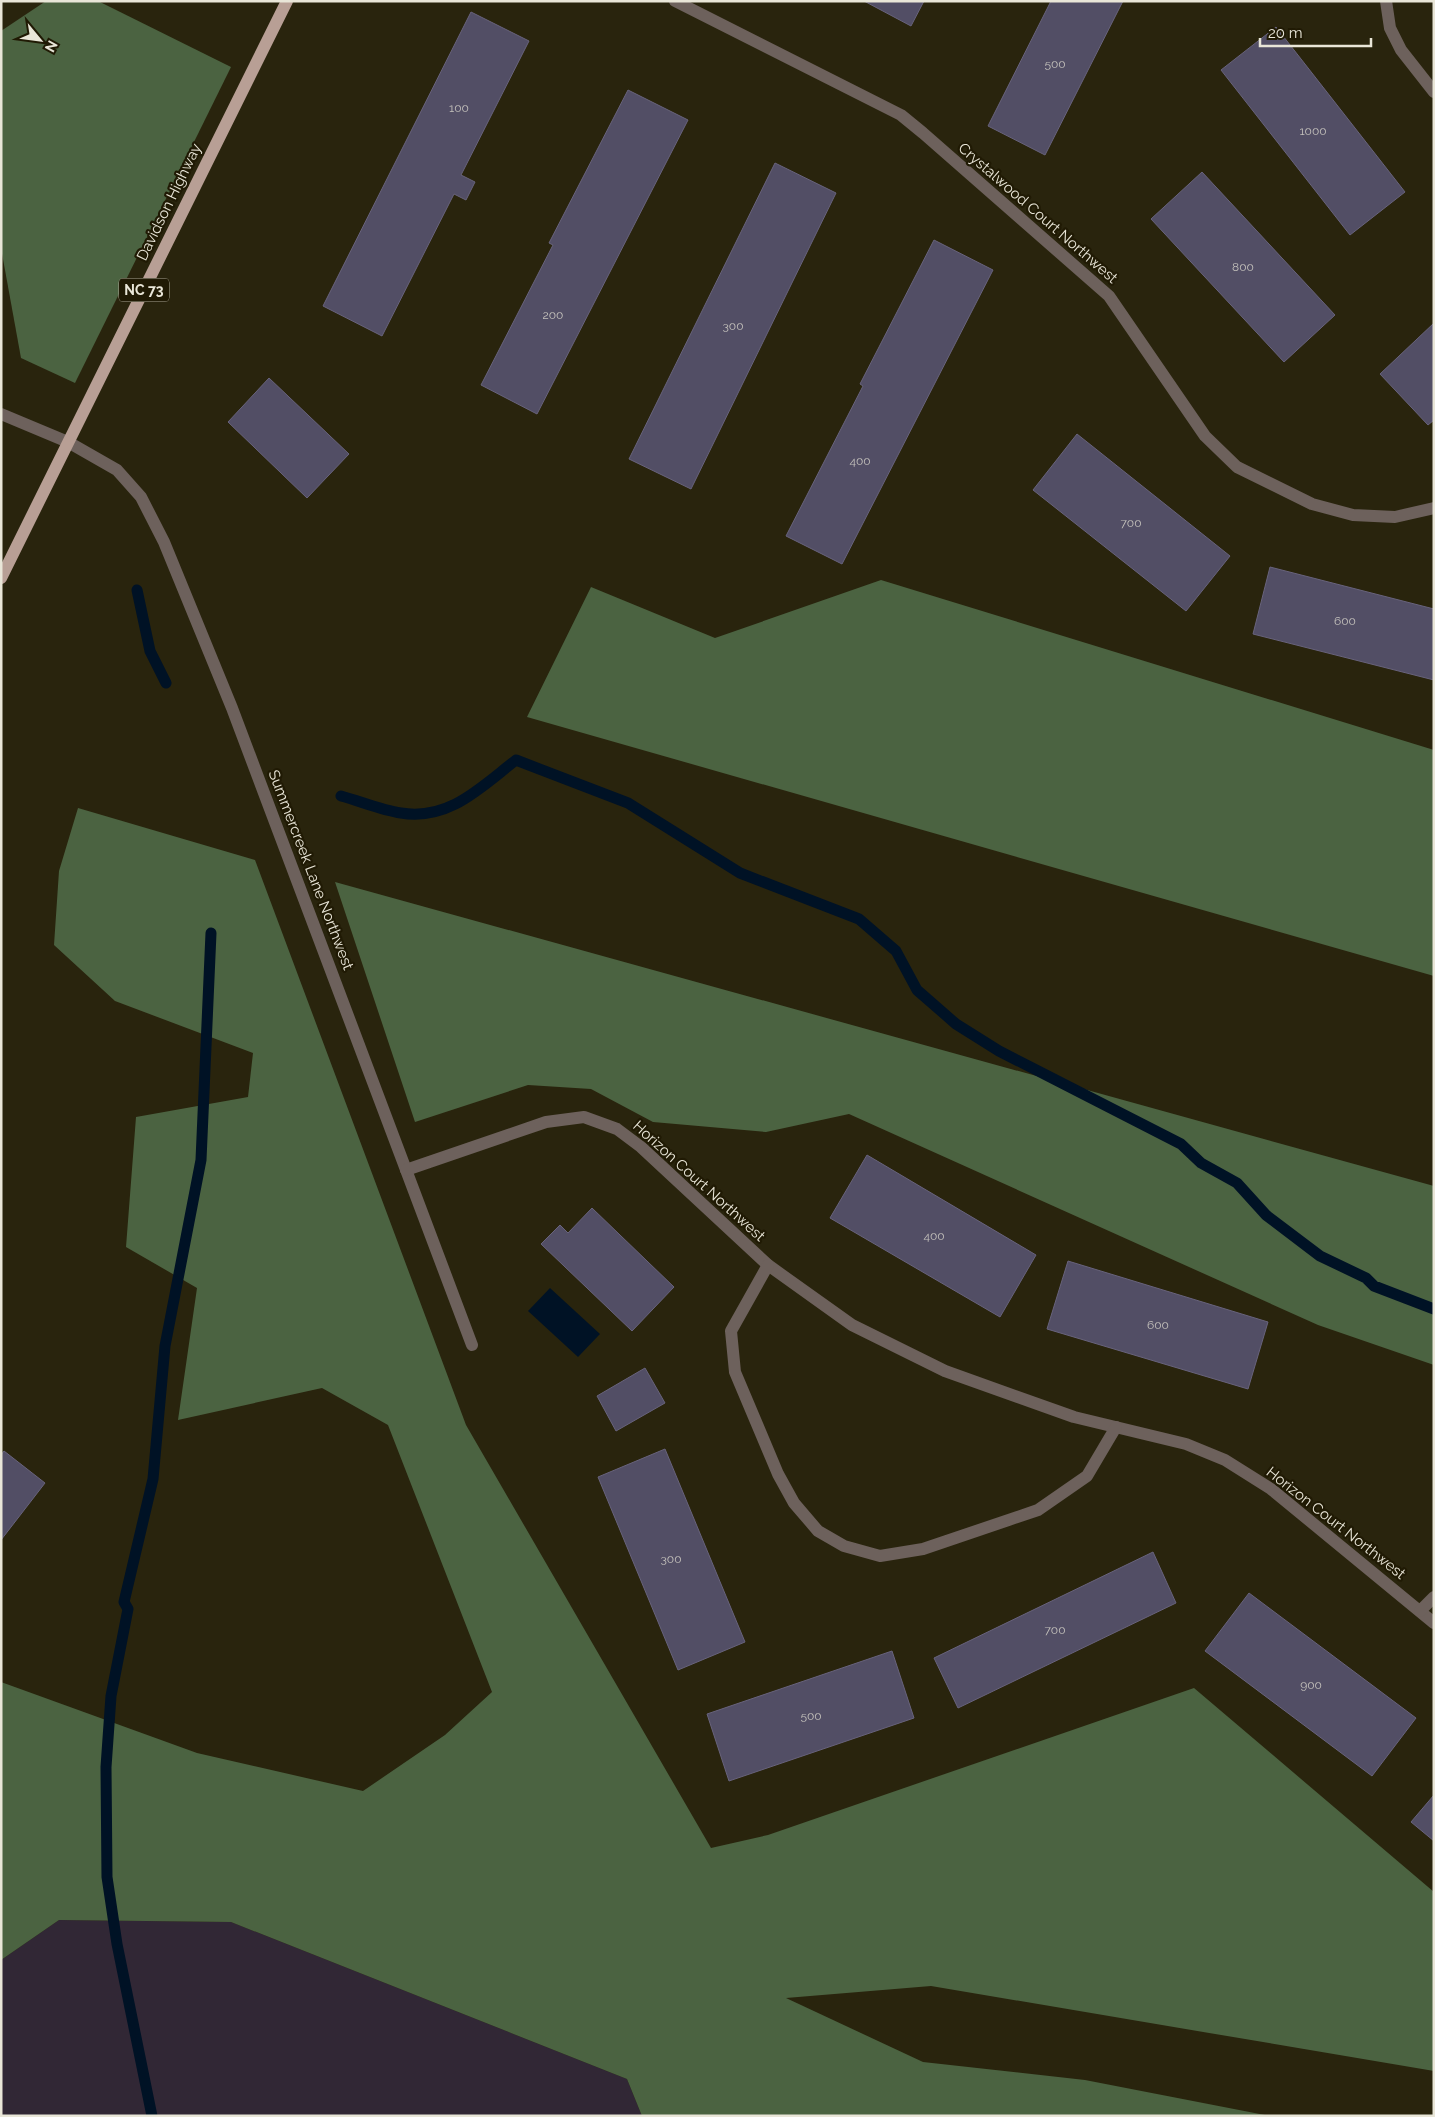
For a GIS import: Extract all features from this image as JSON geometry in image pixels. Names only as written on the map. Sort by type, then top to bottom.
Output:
[{"type":"main road","name":"Davidson Highway","points":[[1,578],[287,1]]},
{"type":"street","name":"Crystalwood Court Northwest","points":[[675,1],[901,115],[1109,296],[1205,436],[1237,467],[1312,504],[1353,515],[1395,517],[1434,508]]},
{"type":"street","points":[[1386,1],[1390,28],[1402,50],[1434,92]]},
{"type":"street","name":"Summercreek Lane Northwest","points":[[1,414],[68,442],[117,470],[141,496],[164,542],[232,708],[472,1345]]},
{"type":"street","name":"Horizon Court Northwest","points":[[406,1170],[546,1122],[584,1118],[617,1129],[641,1147],[768,1265],[852,1325],[944,1371],[1074,1417],[1186,1444],[1225,1460],[1271,1489],[1434,1623]]},
{"type":"street","points":[[768,1265],[731,1331],[735,1372],[778,1474],[794,1503],[818,1531],[844,1546],[880,1556],[923,1549],[1038,1510],[1087,1476],[1116,1427]]},
{"type":"street","points":[[1420,1611],[1434,1597]]},
{"type":"shaded area","points":[[59,1920],[231,1922],[627,2079],[642,2116],[1,2116],[1,1960]]},
{"type":"green space","points":[[46,1],[98,1],[231,67],[75,383],[21,358],[1,248],[1,31]]},
{"type":"green space","points":[[881,580],[1434,750],[1434,976],[527,717],[591,587],[715,638]]},
{"type":"green space","points":[[78,808],[255,860],[466,1425],[711,1848],[768,1835],[1194,1688],[1434,1892],[1434,2071],[931,1986],[786,1998],[923,2062],[1085,2080],[1270,2116],[642,2116],[627,2079],[231,1922],[59,1920],[1,1960],[1,1682],[197,1753],[363,1791],[445,1735],[492,1692],[388,1425],[322,1388],[178,1420],[197,1288],[126,1247],[136,1117],[248,1097],[253,1053],[115,1001],[54,945],[59,871]]},
{"type":"green space","points":[[335,882],[1434,1186],[1434,1365],[1318,1325],[849,1114],[766,1132],[653,1122],[591,1089],[528,1085],[415,1122]]},
{"type":"water","points":[[550,1288],[600,1334],[578,1357],[528,1311]]},
{"type":"building","points":[[864,1],[924,1],[911,26]]},
{"type":"building","points":[[1051,1],[1123,1],[1045,155],[988,126]]},
{"type":"building","points":[[471,12],[529,41],[461,175],[475,182],[466,200],[454,194],[382,336],[323,306]]},
{"type":"building","points":[[1276,27],[1405,192],[1350,235],[1221,70]]},
{"type":"building","points":[[628,90],[688,120],[537,414],[481,385],[553,245],[549,243]]},
{"type":"building","points":[[775,163],[836,193],[691,489],[629,459]]},
{"type":"building","points":[[1202,172],[1335,315],[1284,362],[1151,219]]},
{"type":"building","points":[[934,240],[993,270],[842,564],[786,536],[863,386],[860,384]]},
{"type":"building","points":[[1434,323],[1434,420],[1428,425],[1380,374]]},
{"type":"building","points":[[269,378],[349,454],[307,498],[228,422]]},
{"type":"building","points":[[1077,434],[1230,556],[1186,611],[1033,490]]},
{"type":"building","points":[[1270,567],[1434,609],[1434,680],[1253,634]]},
{"type":"building","points":[[867,1155],[1036,1255],[1000,1317],[830,1218]]},
{"type":"building","points":[[592,1208],[674,1287],[632,1331],[541,1244],[560,1225],[568,1233]]},
{"type":"building","points":[[1068,1261],[1268,1322],[1248,1389],[1047,1329]]},
{"type":"building","points":[[645,1368],[665,1403],[616,1431],[597,1396]]},
{"type":"building","points":[[665,1449],[745,1642],[678,1670],[598,1477]]},
{"type":"building","points":[[4,1451],[45,1483],[1,1540],[1,1455]]},
{"type":"building","points":[[1153,1552],[1176,1603],[958,1708],[934,1658]]},
{"type":"building","points":[[1249,1593],[1416,1718],[1372,1776],[1205,1651]]},
{"type":"building","points":[[892,1651],[914,1718],[729,1781],[707,1714]]},
{"type":"building","points":[[1434,1795],[1434,1841],[1411,1822]]},
{"type":"waterway","points":[[137,590],[150,651],[166,683]]},
{"type":"waterway","points":[[341,796],[401,813],[418,814],[434,812],[463,800],[516,760],[628,803],[740,873],[859,919],[896,951],[917,990],[956,1024],[999,1051],[1181,1144],[1201,1163],[1237,1183],[1266,1215],[1320,1256],[1366,1278],[1374,1286],[1434,1309]]},
{"type":"waterway","points":[[152,2116],[117,1944],[107,1877],[106,1767],[111,1696],[128,1609],[124,1602],[153,1479],[165,1346],[201,1160],[211,933]]}]
